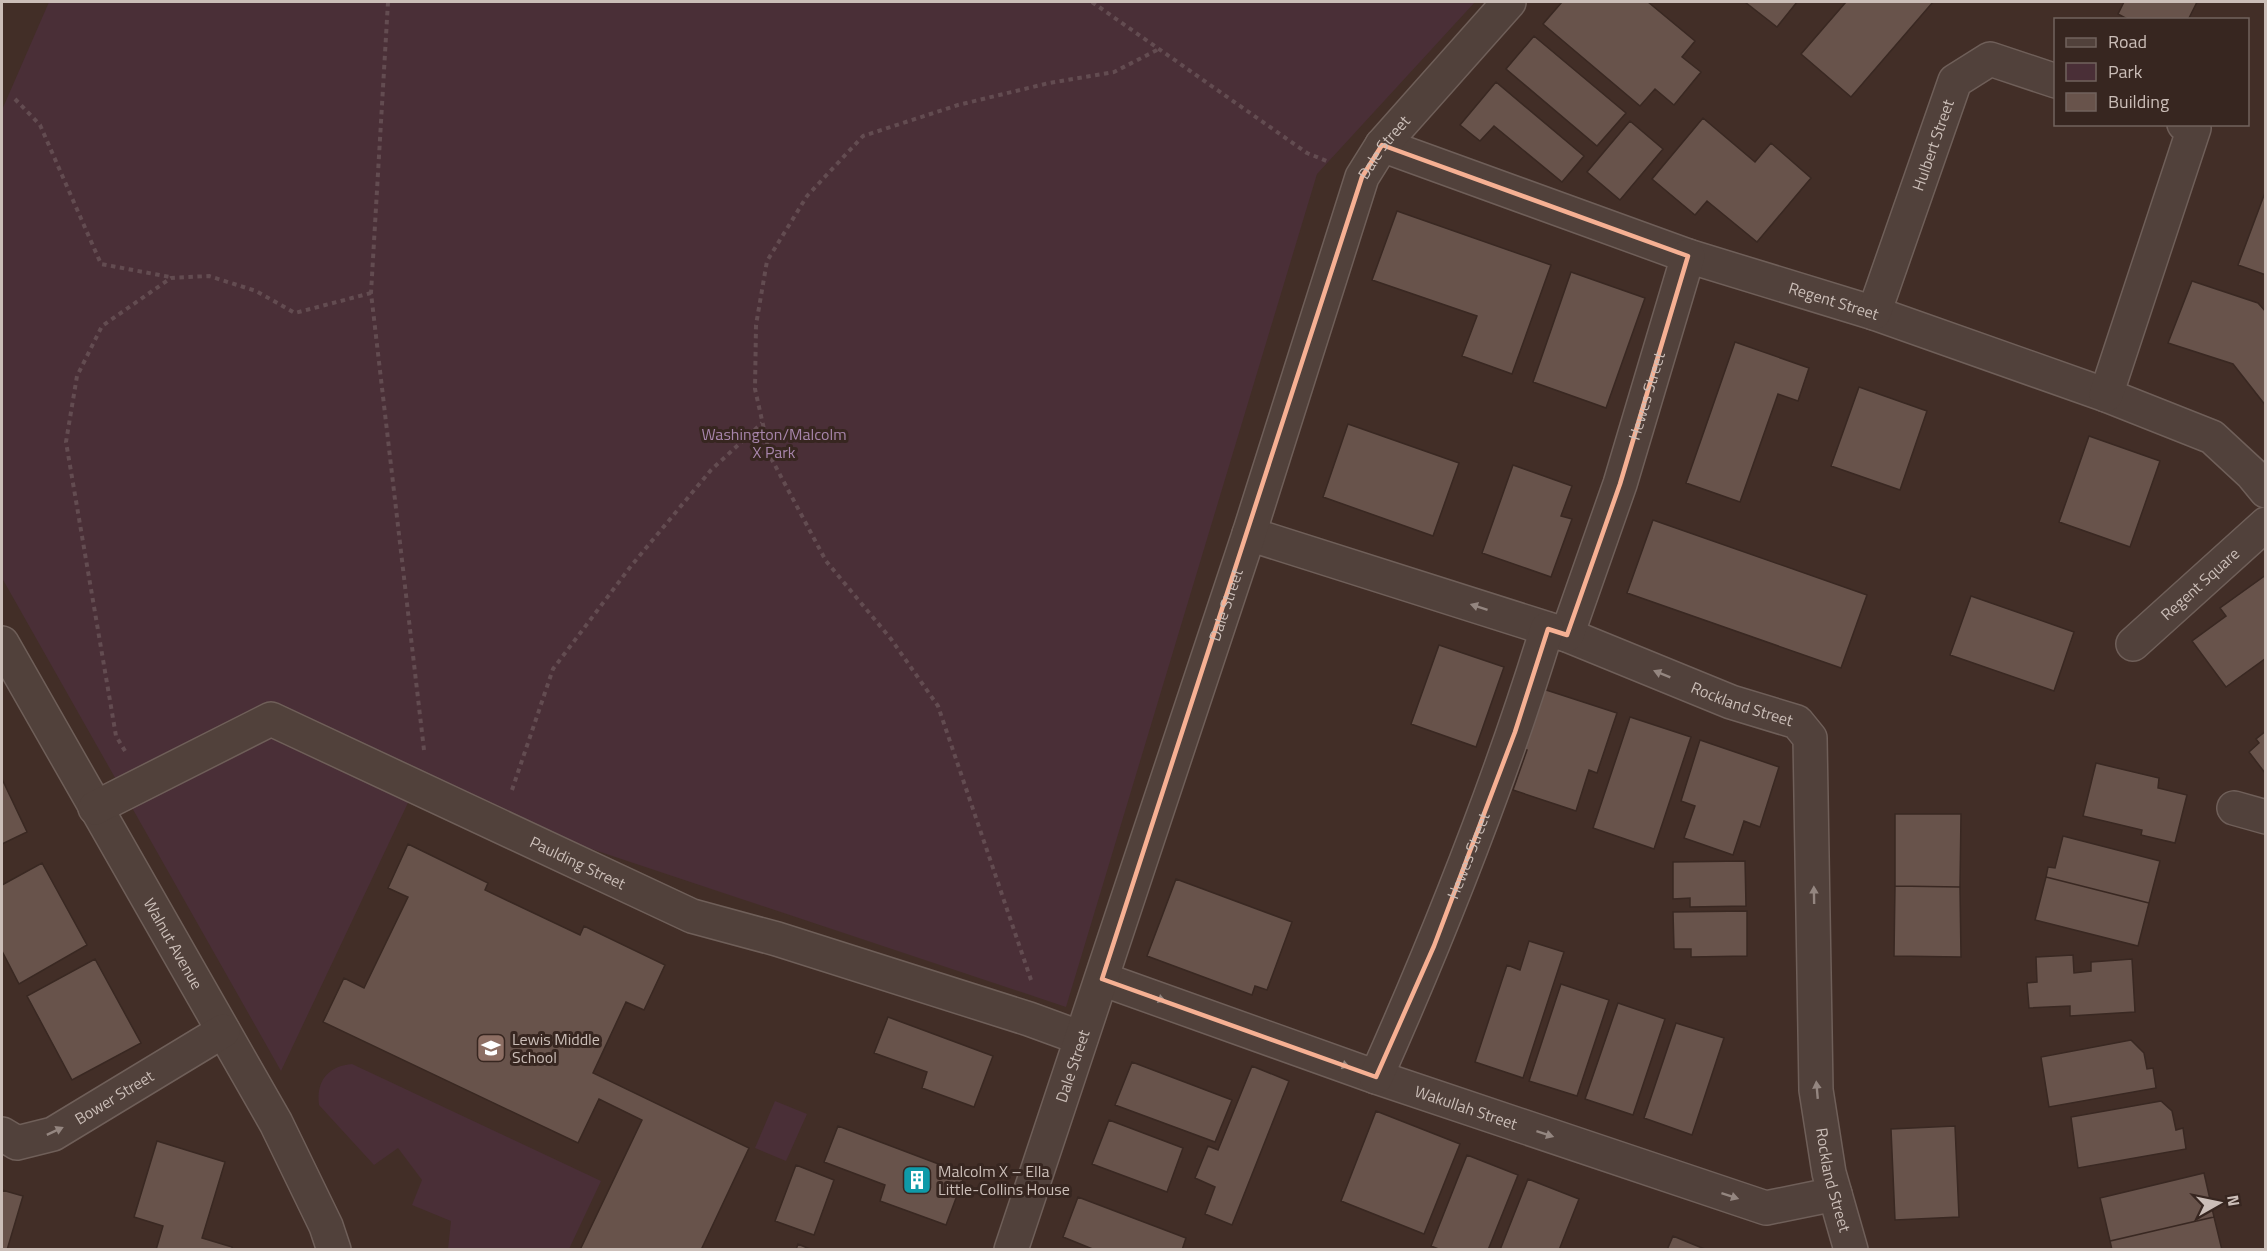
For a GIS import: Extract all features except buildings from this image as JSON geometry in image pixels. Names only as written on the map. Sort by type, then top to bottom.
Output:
[{"type":"street","name":"Dale Street","points":[[1011,1250],[1249,534],[1362,177],[1382,145],[1509,2]]},
{"type":"street","name":"Hulbert Street","points":[[1874,313],[1954,81],[1990,59],[2054,81]]},
{"type":"street","points":[[2106,395],[2194,128],[2189,126]]},
{"type":"street","name":"Regent Street","points":[[1382,145],[1688,256],[1874,313],[2106,395],[2212,437],[2252,474],[2265,491]]},
{"type":"street","name":"Hewes Street","points":[[1376,1077],[1434,946],[1515,732],[1620,484],[1688,256]]},
{"type":"street","name":"Regent Square","points":[[2133,644],[2265,524]]},
{"type":"street","name":"Rockland Street","points":[[1249,534],[1557,632],[1731,702],[1797,722],[1810,738],[1816,1090],[1829,1173],[1851,1250]]},
{"type":"street","name":"Walnut Avenue","points":[[6,663],[95,808],[276,1123],[326,1226],[334,1250]]},
{"type":"street","name":"Paulding Street","points":[[95,808],[271,719],[692,916],[777,939],[1081,1038]]},
{"type":"street","points":[[2234,808],[2265,817]]},
{"type":"street","name":"Wakullah Street","points":[[1102,979],[1376,1077],[1766,1208],[1835,1194]]},
{"type":"street","name":"Bower Street","points":[[2,1134],[17,1143],[53,1134],[223,1031]]},
{"type":"path","points":[[388,2],[371,293],[429,792]]},
{"type":"path","points":[[1092,2],[1307,153],[1362,177]]},
{"type":"path","points":[[1051,1028],[1028,973],[938,706],[891,639],[826,561],[770,456],[755,389],[756,325],[767,261],[807,196],[863,136],[958,105],[1049,83],[1114,72],[1159,49]]},
{"type":"path","points":[[15,99],[40,125],[101,264],[171,278],[209,276],[256,291],[295,313],[371,293]]},
{"type":"path","points":[[145,783],[116,736],[66,442],[77,376],[102,326],[171,278]]},
{"type":"path","points":[[499,825],[553,669],[631,566],[711,470],[762,422]]},
{"type":"highlighted area","points":[[1382,145],[1688,256],[1620,484],[1567,635],[1548,629],[1515,732],[1434,946],[1376,1077],[1102,979],[1362,177]]},
{"type":"green space","name":"Washington/Malcolm X Park","points":[[49,2],[1475,2],[1317,174],[1066,1007],[414,790],[281,1071],[2,578],[2,110]]},
{"type":"green space","points":[[352,1064],[601,1181],[569,1249],[448,1249],[451,1221],[412,1205],[422,1180],[398,1148],[374,1165],[319,1105],[320,1089],[325,1076],[336,1068]]},
{"type":"green space","points":[[775,1101],[807,1114],[786,1161],[755,1148]]},
{"type":"place","name":"Lewis Middle School","points":[[491,1048]]},
{"type":"place","name":"Malcolm X – Ella Little-Collins House","points":[[917,1180]]}]
